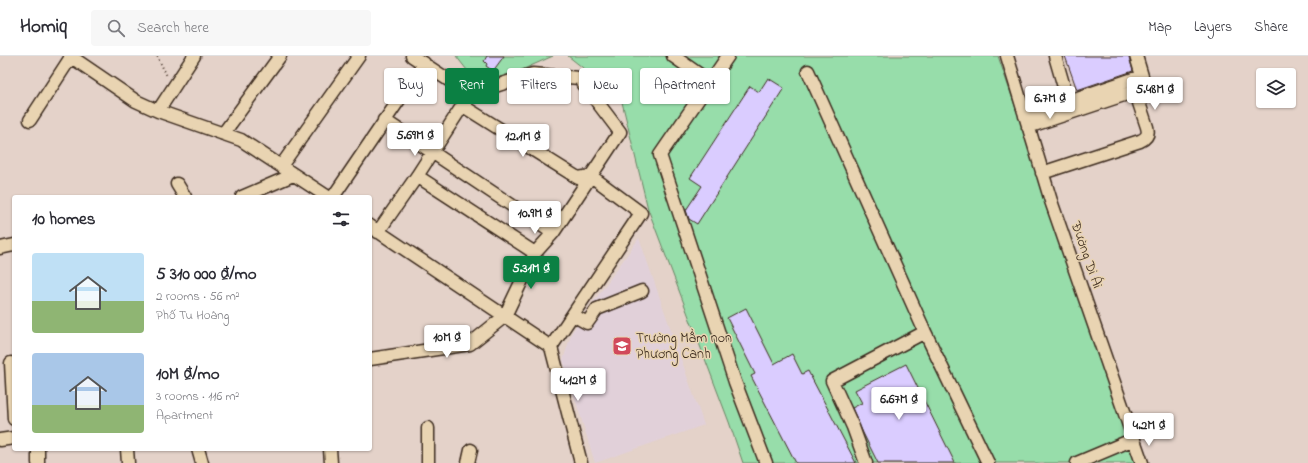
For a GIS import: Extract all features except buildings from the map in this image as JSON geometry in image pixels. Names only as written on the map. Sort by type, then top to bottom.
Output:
[{"type":"street","points":[[158,111],[194,56]]},
{"type":"street","points":[[224,134],[280,56]]},
{"type":"street","points":[[281,166],[359,56]]},
{"type":"street","points":[[412,56],[445,77]]},
{"type":"street","points":[[674,56],[691,68]]},
{"type":"street","points":[[720,68],[728,56]]},
{"type":"street","name":"Đường Di Ái","points":[[1006,56],[1042,174],[1142,463]]},
{"type":"street","points":[[1055,56],[1068,101]]},
{"type":"street","points":[[1025,116],[1142,76],[1136,56]]},
{"type":"street","points":[[30,120],[70,57],[136,101],[158,111],[241,140],[325,195]]},
{"type":"street","points":[[334,195],[424,63]]},
{"type":"street","points":[[808,71],[925,332],[988,463]]},
{"type":"street","points":[[372,359],[470,344],[505,316],[535,253],[553,233],[620,132],[579,78],[533,74],[499,85]]},
{"type":"street","points":[[1028,128],[1130,93],[1137,97],[1147,127],[1148,132],[1145,139],[1042,174]]},
{"type":"street","points":[[695,104],[660,155],[736,382],[766,463]]},
{"type":"street","points":[[551,347],[641,213],[591,176],[578,178],[463,106],[417,176],[374,229],[551,347],[581,463]]},
{"type":"street","points":[[384,120],[553,233]]},
{"type":"street","points":[[247,195],[293,175]]},
{"type":"street","points":[[417,176],[535,253]]},
{"type":"street","points":[[177,184],[184,195]]},
{"type":"street","points":[[0,248],[12,245]]},
{"type":"street","points":[[573,315],[587,323],[597,309],[642,291]]},
{"type":"street","points":[[866,463],[853,427],[832,381],[925,332]]},
{"type":"street","points":[[11,363],[12,382]]},
{"type":"street","points":[[428,428],[428,463]]},
{"type":"street","points":[[0,440],[12,438]]},
{"type":"street","points":[[1076,463],[1134,439]]},
{"type":"street","points":[[468,463],[471,450]]},
{"type":"street","points":[[38,451],[38,463]]},
{"type":"street","points":[[127,451],[128,463]]},
{"type":"street","points":[[199,451],[202,463]]},
{"type":"street","points":[[330,451],[331,463]]},
{"type":"path","points":[[157,56],[173,88]]},
{"type":"shaded area","name":"Trường Mầm non Phương Canh","points":[[639,238],[704,425],[595,463],[563,360],[572,332]]},
{"type":"green space","points":[[456,56],[553,56],[526,68],[507,68],[507,76],[499,80],[499,68],[465,68]]},
{"type":"green space","points":[[568,56],[998,56],[1137,463],[743,463],[729,422],[648,209],[622,104],[632,104],[632,68],[583,68]]},
{"type":"place","name":"Trường Mầm non Phương Canh","points":[[622,346]]}]
